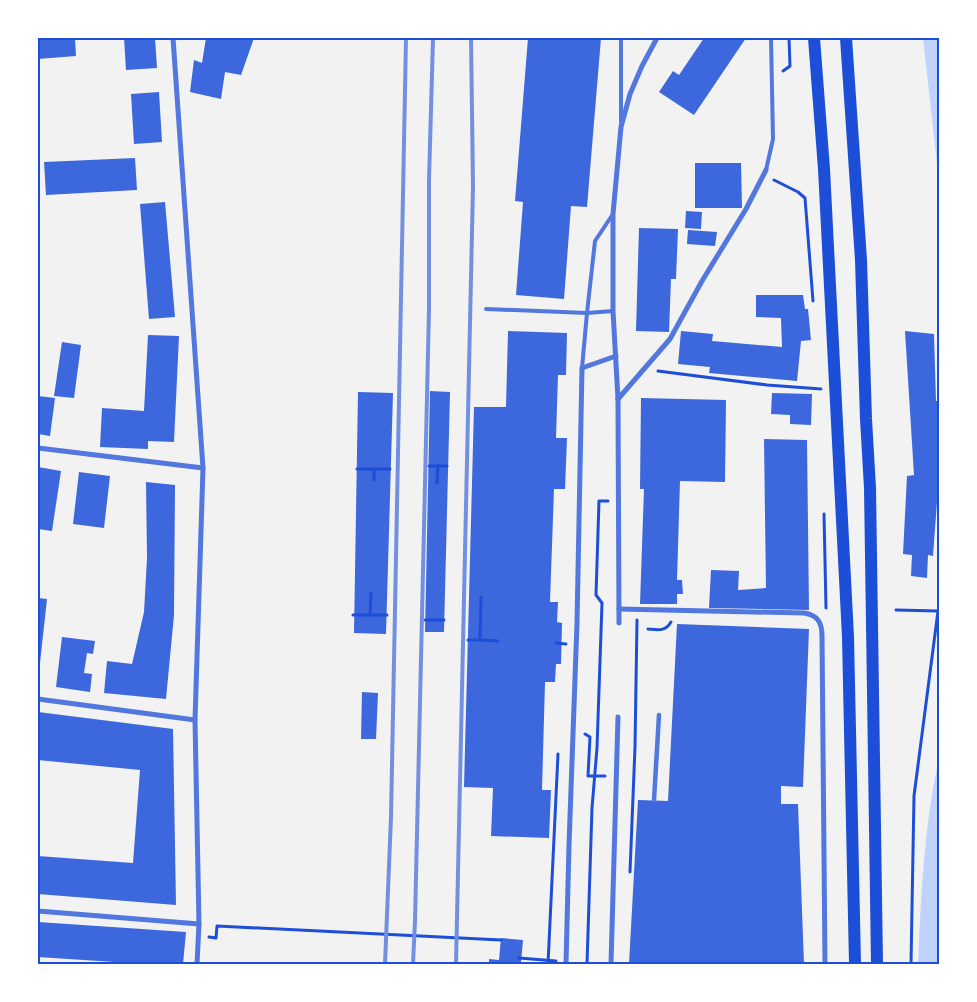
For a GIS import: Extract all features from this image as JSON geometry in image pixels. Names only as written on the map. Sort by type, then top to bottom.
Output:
[{"type":"main road","points":[[814,38],[824,169],[837,406],[852,750],[856,964]]},
{"type":"main road","points":[[846,38],[861,260],[870,488],[878,964]]},
{"type":"street","points":[[173,38],[203,468],[195,720],[199,924],[197,964]]},
{"type":"street","points":[[619,623],[618,399],[613,311],[613,214],[621,127],[633,87],[657,38]]},
{"type":"street","points":[[618,399],[670,339],[702,280],[746,209],[766,170]]},
{"type":"street","points":[[566,963],[577,623],[582,368],[616,356]]},
{"type":"street","points":[[38,448],[203,468]]},
{"type":"street","points":[[620,609],[804,614],[818,619],[822,629],[824,964]]},
{"type":"street","points":[[38,699],[195,720]]},
{"type":"street","points":[[654,800],[659,715]]},
{"type":"street","points":[[611,964],[618,717]]},
{"type":"street","points":[[38,911],[199,924]]},
{"type":"lane","points":[[621,38],[621,127]]},
{"type":"lane","points":[[766,170],[773,139],[771,38]]},
{"type":"lane","points":[[582,368],[595,241],[613,214]]},
{"type":"lane","points":[[486,309],[613,311]]},
{"type":"path","points":[[789,38],[790,66]]},
{"type":"path","points":[[766,170],[774,180],[798,192],[805,198],[813,303]]},
{"type":"path","points":[[656,371],[767,385],[821,389]]},
{"type":"path","points":[[820,380],[822,397]]},
{"type":"path","points":[[429,466],[447,466]]},
{"type":"path","points":[[437,483],[438,466]]},
{"type":"path","points":[[357,469],[390,469]]},
{"type":"path","points":[[374,469],[374,480]]},
{"type":"path","points":[[587,964],[602,604],[596,595],[599,501],[619,502]]},
{"type":"path","points":[[824,513],[826,608]]},
{"type":"path","points":[[370,615],[371,593]]},
{"type":"path","points":[[480,597],[480,640]]},
{"type":"path","points":[[630,872],[636,728],[637,610]]},
{"type":"path","points":[[896,610],[938,611],[914,796],[911,964]]},
{"type":"path","points":[[353,615],[387,615]]},
{"type":"path","points":[[425,620],[444,620]]},
{"type":"path","points":[[648,629],[662,630],[668,628],[670,623]]},
{"type":"path","points":[[468,640],[498,641]]},
{"type":"path","points":[[563,653],[564,644]]},
{"type":"path","points":[[590,745],[588,776],[596,776]]},
{"type":"path","points":[[548,962],[558,748]]},
{"type":"path","points":[[198,936],[216,938],[217,926],[501,940]]},
{"type":"path","points":[[519,958],[566,963]]},
{"type":"water","points":[[923,38],[939,38],[939,181]]},
{"type":"water","points":[[939,758],[939,964],[918,964],[927,835]]},
{"type":"building","points":[[38,38],[75,38],[76,56],[38,59]]},
{"type":"building","points":[[124,38],[155,38],[157,68],[126,70]]},
{"type":"building","points":[[206,38],[254,38],[241,75],[225,72],[221,99],[190,92],[194,60],[202,63]]},
{"type":"building","points":[[528,38],[601,38],[587,207],[571,206],[564,299],[516,295],[523,202],[515,201]]},
{"type":"building","points":[[704,38],[746,38],[694,115],[659,92],[673,71],[679,75]]},
{"type":"building","points":[[159,92],[162,142],[134,144],[131,94]]},
{"type":"building","points":[[135,158],[137,190],[46,195],[44,162]]},
{"type":"building","points":[[695,163],[741,163],[742,208],[695,208]]},
{"type":"building","points":[[165,202],[175,317],[149,319],[140,204]]},
{"type":"building","points":[[686,211],[702,212],[701,229],[685,228]]},
{"type":"building","points":[[639,228],[678,229],[676,279],[671,279],[669,332],[636,331]]},
{"type":"building","points":[[688,230],[717,232],[715,246],[687,244]]},
{"type":"building","points":[[756,295],[803,295],[805,309],[808,309],[811,340],[801,341],[797,381],[709,373],[710,367],[678,364],[681,331],[713,334],[712,341],[782,347],[781,318],[756,317]]},
{"type":"building","points":[[508,331],[567,333],[566,375],[558,375],[556,438],[567,438],[565,489],[554,489],[550,602],[558,602],[557,622],[562,623],[561,664],[556,664],[555,682],[545,682],[542,790],[551,790],[549,838],[491,836],[493,788],[464,787],[474,407],[506,407]]},
{"type":"building","points":[[905,331],[934,334],[936,401],[940,401],[940,502],[937,502],[933,556],[928,555],[927,578],[911,576],[912,555],[903,554],[907,476],[914,475]]},
{"type":"building","points":[[148,335],[179,336],[174,442],[148,441],[148,449],[100,447],[102,408],[144,411]]},
{"type":"building","points":[[62,342],[81,345],[74,398],[54,396]]},
{"type":"building","points":[[430,391],[450,392],[444,632],[425,632]]},
{"type":"building","points":[[358,392],[393,393],[386,634],[354,633]]},
{"type":"building","points":[[772,393],[812,394],[811,425],[790,424],[790,415],[771,414]]},
{"type":"building","points":[[38,396],[55,398],[50,436],[38,434]]},
{"type":"building","points":[[641,398],[726,400],[725,482],[680,481],[677,580],[682,580],[683,594],[677,594],[677,604],[640,604],[644,489],[640,489]]},
{"type":"building","points":[[764,439],[807,440],[809,610],[709,608],[711,570],[739,571],[738,590],[766,588]]},
{"type":"building","points":[[38,467],[61,471],[52,531],[38,529]]},
{"type":"building","points":[[79,472],[110,476],[104,528],[73,524]]},
{"type":"building","points":[[146,482],[175,485],[174,615],[166,699],[104,693],[107,661],[132,664],[144,612],[147,558]]},
{"type":"building","points":[[38,598],[47,599],[39,672],[38,672]]},
{"type":"building","points":[[677,624],[809,629],[803,787],[781,786],[781,804],[798,804],[804,964],[629,964],[638,800],[668,801]]},
{"type":"building","points":[[62,637],[95,641],[93,654],[87,653],[84,673],[92,674],[90,692],[56,687]]},
{"type":"building","points":[[362,692],[378,693],[376,739],[361,739]]},
{"type":"building","points":[[38,712],[173,729],[176,905],[38,894],[38,856],[133,863],[140,770],[38,760]]},
{"type":"building","points":[[38,922],[186,932],[183,964],[114,964],[114,962],[38,957]]},
{"type":"building","points":[[501,938],[523,940],[521,962],[536,964],[489,964],[489,959],[499,960]]},
{"type":"railway","points":[[385,964],[391,817],[406,38]]},
{"type":"railway","points":[[413,964],[429,309],[429,180],[433,38]]},
{"type":"railway","points":[[456,964],[473,186],[471,38]]}]
